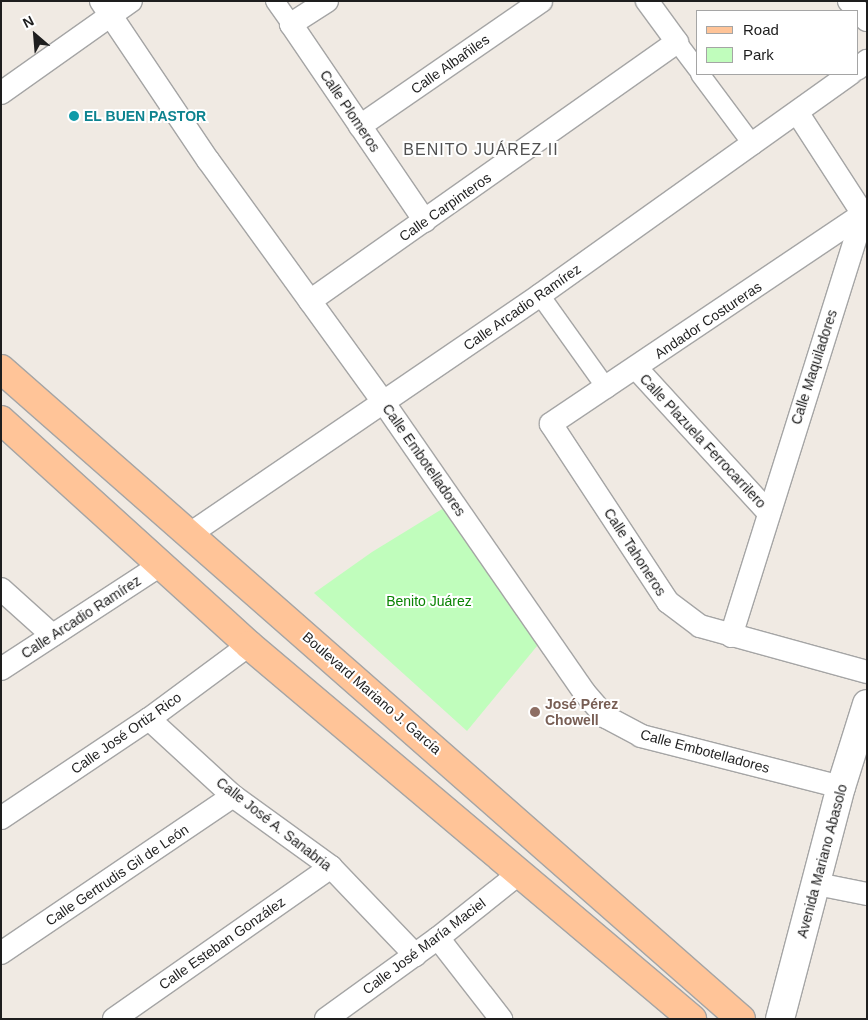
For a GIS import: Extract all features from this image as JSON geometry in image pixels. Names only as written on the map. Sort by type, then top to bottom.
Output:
[{"type":"main road","name":"Boulevard Mariano J. García","points":[[1,369],[741,1019]]},
{"type":"main road","points":[[1,420],[249,644],[521,872],[692,1019]]},
{"type":"street","points":[[1,93],[106,8],[131,1]]},
{"type":"street","name":"Calle Plomeros","points":[[275,1],[425,221]]},
{"type":"street","points":[[291,24],[327,1]]},
{"type":"street","name":"Calle Albañiles","points":[[360,126],[541,1]]},
{"type":"street","points":[[647,1],[696,68]]},
{"type":"street","name":"Calle Embotelladores","points":[[106,8],[208,160],[384,403],[584,692],[606,717],[641,736],[841,787]]},
{"type":"street","points":[[858,10],[867,20]]},
{"type":"street","name":"Calle Carpinteros","points":[[310,301],[677,42]]},
{"type":"street","points":[[701,75],[753,145]]},
{"type":"street","name":"Calle Arcadio Ramírez","points":[[190,534],[540,295],[753,145],[849,75]]},
{"type":"street","points":[[797,112],[863,214]]},
{"type":"street","name":"Andador Costureras","points":[[551,424],[637,369],[863,214]]},
{"type":"street","name":"Calle Maquiladores","points":[[731,636],[768,512],[863,214]]},
{"type":"street","points":[[540,295],[607,389]]},
{"type":"street","name":"Calle Plazuela Ferrocarrilero","points":[[637,369],[768,512]]},
{"type":"street","name":"Calle Tahoneros","points":[[551,424],[668,602],[700,626],[867,672]]},
{"type":"street","name":"Calle Arcadio Ramírez","points":[[1,669],[162,564]]},
{"type":"street","points":[[1,589],[52,635]]},
{"type":"street","name":"Calle José Ortiz Rico","points":[[1,818],[148,719],[249,644]]},
{"type":"street","name":"Avenida Mariano Abasolo","points":[[780,1019],[841,787],[867,704]]},
{"type":"street","name":"Calle José A. Sanabria","points":[[148,719],[233,796],[331,867],[415,955]]},
{"type":"street","name":"Calle Gertrudis Gil de León","points":[[1,953],[233,796]]},
{"type":"street","name":"Calle Esteban González","points":[[114,1019],[331,867]]},
{"type":"street","name":"Calle José María Maciel","points":[[326,1019],[438,938],[521,872]]},
{"type":"street","points":[[817,884],[867,894]]},
{"type":"street","points":[[438,938],[501,1019]]},
{"type":"green space","name":"Benito Juárez","points":[[447,506],[542,640],[467,731],[314,593],[372,552]]},
{"type":"place","name":"EL BUEN PASTOR","points":[[74,116]]},
{"type":"place","name":"José Pérez Chowell","points":[[535,712]]},
{"type":"district","name":"BENITO JUÁREZ II","points":[[481,150]]}]
